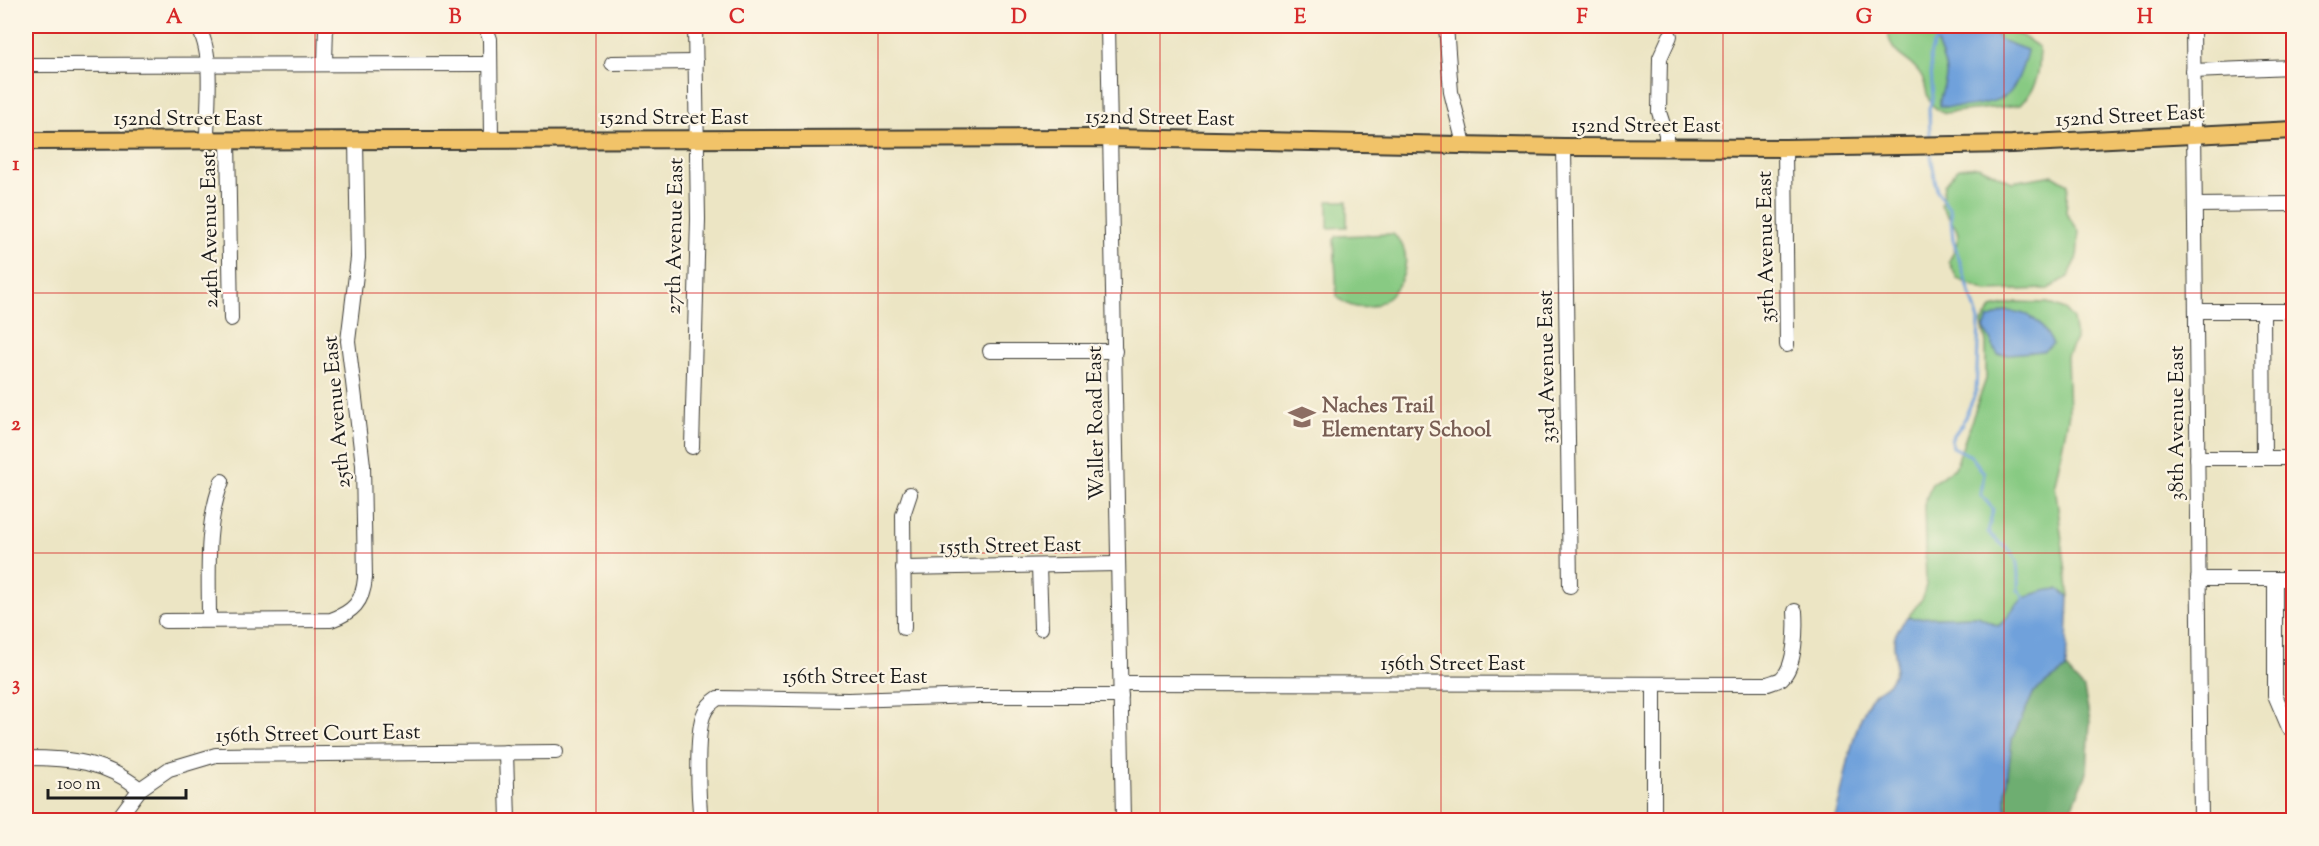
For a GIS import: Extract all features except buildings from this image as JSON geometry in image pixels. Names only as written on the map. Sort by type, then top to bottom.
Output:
[{"type":"main road","name":"152nd Street East","points":[[26,141],[1112,138],[1666,149],[1983,146],[2294,130]]},
{"type":"street","name":"24th Avenue East","points":[[197,26],[205,41],[207,140]]},
{"type":"street","points":[[326,63],[327,26]]},
{"type":"street","points":[[486,26],[489,39],[490,140]]},
{"type":"street","name":"27th Avenue East","points":[[692,447],[698,219],[695,26]]},
{"type":"street","name":"Waller Road East","points":[[1108,26],[1112,138],[1123,820]]},
{"type":"street","points":[[1446,26],[1451,92],[1464,144]]},
{"type":"street","name":"38th Avenue East","points":[[2193,26],[2201,820]]},
{"type":"street","points":[[1666,149],[1666,134],[1659,112],[1660,58],[1670,36]]},
{"type":"street","points":[[612,63],[696,62]]},
{"type":"street","points":[[26,65],[489,64]]},
{"type":"street","points":[[2193,71],[2292,67]]},
{"type":"street","name":"24th Avenue East","points":[[228,140],[231,319]]},
{"type":"street","name":"25th Avenue East","points":[[209,619],[331,620],[346,615],[355,608],[362,596],[365,578],[363,455],[349,366],[348,341],[358,258],[357,140]]},
{"type":"street","name":"33rd Avenue East","points":[[1564,147],[1570,586]]},
{"type":"street","name":"35th Avenue East","points":[[1785,148],[1787,345]]},
{"type":"street","points":[[2195,205],[2294,204]]},
{"type":"street","points":[[2196,311],[2294,311]]},
{"type":"street","points":[[2263,311],[2264,458]]},
{"type":"street","points":[[990,351],[1115,351]]},
{"type":"street","points":[[2197,458],[2294,458]]},
{"type":"street","points":[[165,621],[209,619],[209,538],[216,497],[222,482]]},
{"type":"street","points":[[904,628],[903,515],[910,494]]},
{"type":"street","name":"155th Street East","points":[[903,568],[1119,564]]},
{"type":"street","points":[[1039,566],[1041,628]]},
{"type":"street","points":[[2198,579],[2294,579]]},
{"type":"street","points":[[2275,579],[2275,696],[2289,728]]},
{"type":"street","name":"156th Street East","points":[[701,820],[698,780],[702,723],[708,705],[718,698],[848,700],[1121,689],[1768,684],[1783,676],[1793,651],[1795,610]]},
{"type":"street","points":[[1654,684],[1654,820]]},
{"type":"street","points":[[506,752],[508,820]]},
{"type":"street","name":"156th Street Court East","points":[[117,820],[140,789],[169,769],[199,758],[216,755],[556,752]]},
{"type":"street","points":[[26,758],[92,763],[115,772],[140,789]]},
{"type":"green space","points":[[1898,26],[2003,26],[2005,30],[2022,36],[2039,47],[2037,78],[2026,99],[2020,105],[1945,113],[1932,105],[1919,72],[1893,47],[1888,33]]},
{"type":"green space","points":[[1979,166],[2012,182],[2053,175],[2068,184],[2066,213],[2079,231],[2077,259],[2068,277],[2048,289],[1986,291],[1957,279],[1949,261],[1958,236],[1955,227],[1941,206],[1944,185],[1959,168]]},
{"type":"green space","points":[[1328,201],[1347,201],[1347,227],[1328,228]]},
{"type":"green space","points":[[1393,234],[1403,247],[1406,262],[1402,277],[1394,291],[1382,301],[1368,307],[1353,306],[1337,297],[1334,240],[1337,236]]},
{"type":"green space","points":[[2017,302],[2048,303],[2065,310],[2073,319],[2076,339],[2067,356],[2069,413],[2055,484],[2069,597],[2058,589],[2015,606],[2008,619],[1998,626],[1978,616],[1907,618],[1922,599],[1926,585],[1924,505],[1932,483],[1955,468],[1986,379],[1986,343],[1982,323],[1992,308]]},
{"type":"green space","points":[[2066,669],[2084,689],[2090,721],[2087,773],[2067,820],[2006,820],[2006,790],[2012,739],[2034,692]]},
{"type":"water","points":[[1933,26],[1990,26],[2000,40],[2027,50],[2012,90],[1995,101],[1956,107],[1940,106],[1946,73]]},
{"type":"water","points":[[2006,311],[2023,313],[2035,320],[2053,344],[2043,351],[1998,355],[1984,328],[1988,319]]},
{"type":"water","points":[[2058,589],[2069,597],[2066,669],[2034,692],[2012,739],[2006,790],[2006,820],[1834,820],[1857,728],[1873,696],[1892,679],[1896,666],[1894,641],[1907,618],[1978,616],[1998,626],[2018,603],[2040,592]]},
{"type":"waterway","points":[[1930,139],[1929,108],[1933,98],[1930,56],[1933,45],[1939,38]]},
{"type":"waterway","points":[[1931,155],[1937,191],[1950,210],[1953,240],[1979,321],[1976,392],[1962,424],[1951,439],[1953,447],[1971,456],[1984,473],[1981,495],[1993,509],[1988,533],[2014,556],[2018,568],[2018,590],[2024,597],[2024,604]]},
{"type":"place","name":"Naches Trail Elementary School","points":[[1302,417]]}]
